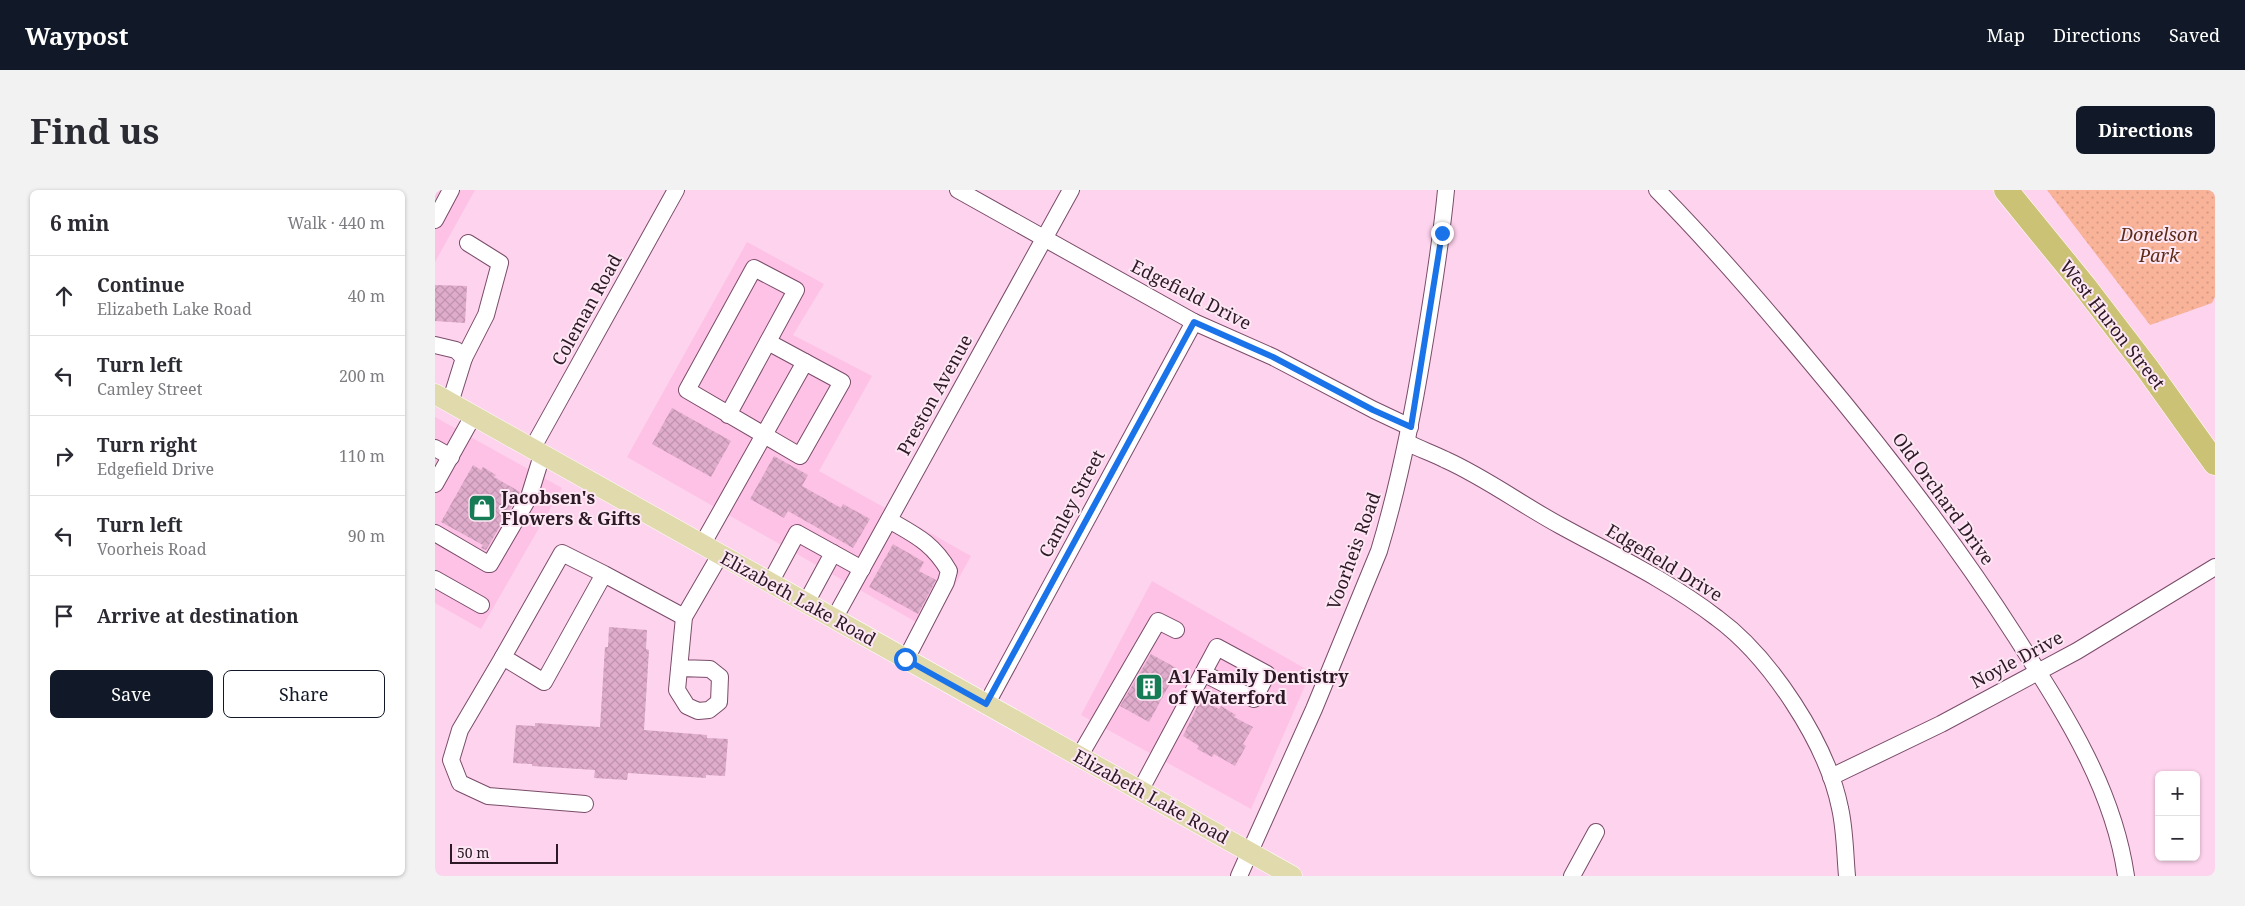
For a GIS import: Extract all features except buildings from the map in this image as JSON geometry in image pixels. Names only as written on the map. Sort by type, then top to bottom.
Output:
[{"type":"highway","name":"West Huron Street","points":[[2012,192],[2212,453]]},
{"type":"main road","name":"Elizabeth Lake Road","points":[[442,398],[1292,876]]},
{"type":"street","points":[[437,212],[451,190]]},
{"type":"street","name":"Coleman Road","points":[[435,533],[490,564],[529,497],[537,452],[676,190]]},
{"type":"street","name":"Edgefield Drive","points":[[958,190],[1194,322],[1280,360],[1373,410],[1447,460],[1649,574],[1719,619],[1747,644],[1791,698],[1809,730],[1831,777],[1840,808],[1847,876]]},
{"type":"street","name":"Preston Avenue","points":[[834,619],[1071,190]]},
{"type":"street","name":"Voorheis Road","points":[[1239,876],[1310,718],[1379,551],[1395,499],[1409,435],[1434,288],[1446,190]]},
{"type":"street","name":"Old Orchard Drive","points":[[1657,190],[1772,316],[1877,441],[1962,557],[2070,722],[2090,761],[2112,815],[2126,876]]},
{"type":"street","points":[[442,398],[486,314],[500,263],[468,243]]},
{"type":"street","points":[[729,415],[768,342],[796,290],[753,268],[687,390],[764,436],[800,456],[842,382],[768,342]]},
{"type":"street","name":"Camley Street","points":[[986,704],[1194,322]]},
{"type":"street","points":[[435,344],[457,350],[463,358]]},
{"type":"street","points":[[679,668],[684,617],[711,550],[764,436],[805,362]]},
{"type":"street","points":[[435,484],[473,416]]},
{"type":"street","points":[[435,448],[451,457]]},
{"type":"street","points":[[889,520],[924,540],[938,553],[949,571],[946,582],[905,659]]},
{"type":"street","points":[[770,583],[797,533],[862,569]]},
{"type":"street","points":[[585,804],[488,796],[460,783],[451,760],[460,730],[562,553],[684,617]]},
{"type":"street","points":[[806,603],[833,553]]},
{"type":"street","name":"Noyle Drive","points":[[1831,777],[1941,724],[2077,651],[2215,567]]},
{"type":"street","points":[[503,657],[544,682],[604,574]]},
{"type":"street","points":[[435,579],[481,605]]},
{"type":"street","points":[[1079,757],[1158,620],[1176,630]]},
{"type":"street","points":[[1140,791],[1203,673]]},
{"type":"street","points":[[1572,876],[1596,832]]},
{"type":"shaded area","points":[[435,190],[475,190],[435,262]]},
{"type":"shaded area","points":[[747,242],[824,284],[793,335],[872,376],[819,471],[971,556],[930,630],[627,457]]},
{"type":"shaded area","points":[[435,417],[562,488],[481,629],[435,603]]},
{"type":"shaded area","points":[[1152,581],[1311,672],[1251,809],[1081,715]]},
{"type":"green space","name":"Donelson Park","points":[[2047,190],[2215,190],[2215,297],[2212,303],[2150,325]]},
{"type":"place","name":"Jacobsen's Flowers & Gifts","points":[[482,508]]},
{"type":"place","name":"A1 Family Dentistry of Waterford","points":[[1149,687]]},
{"type":"route","points":[[905,659],[986,704],[1194,322],[1302,371],[1373,410],[1411,427],[1442,233]]}]
